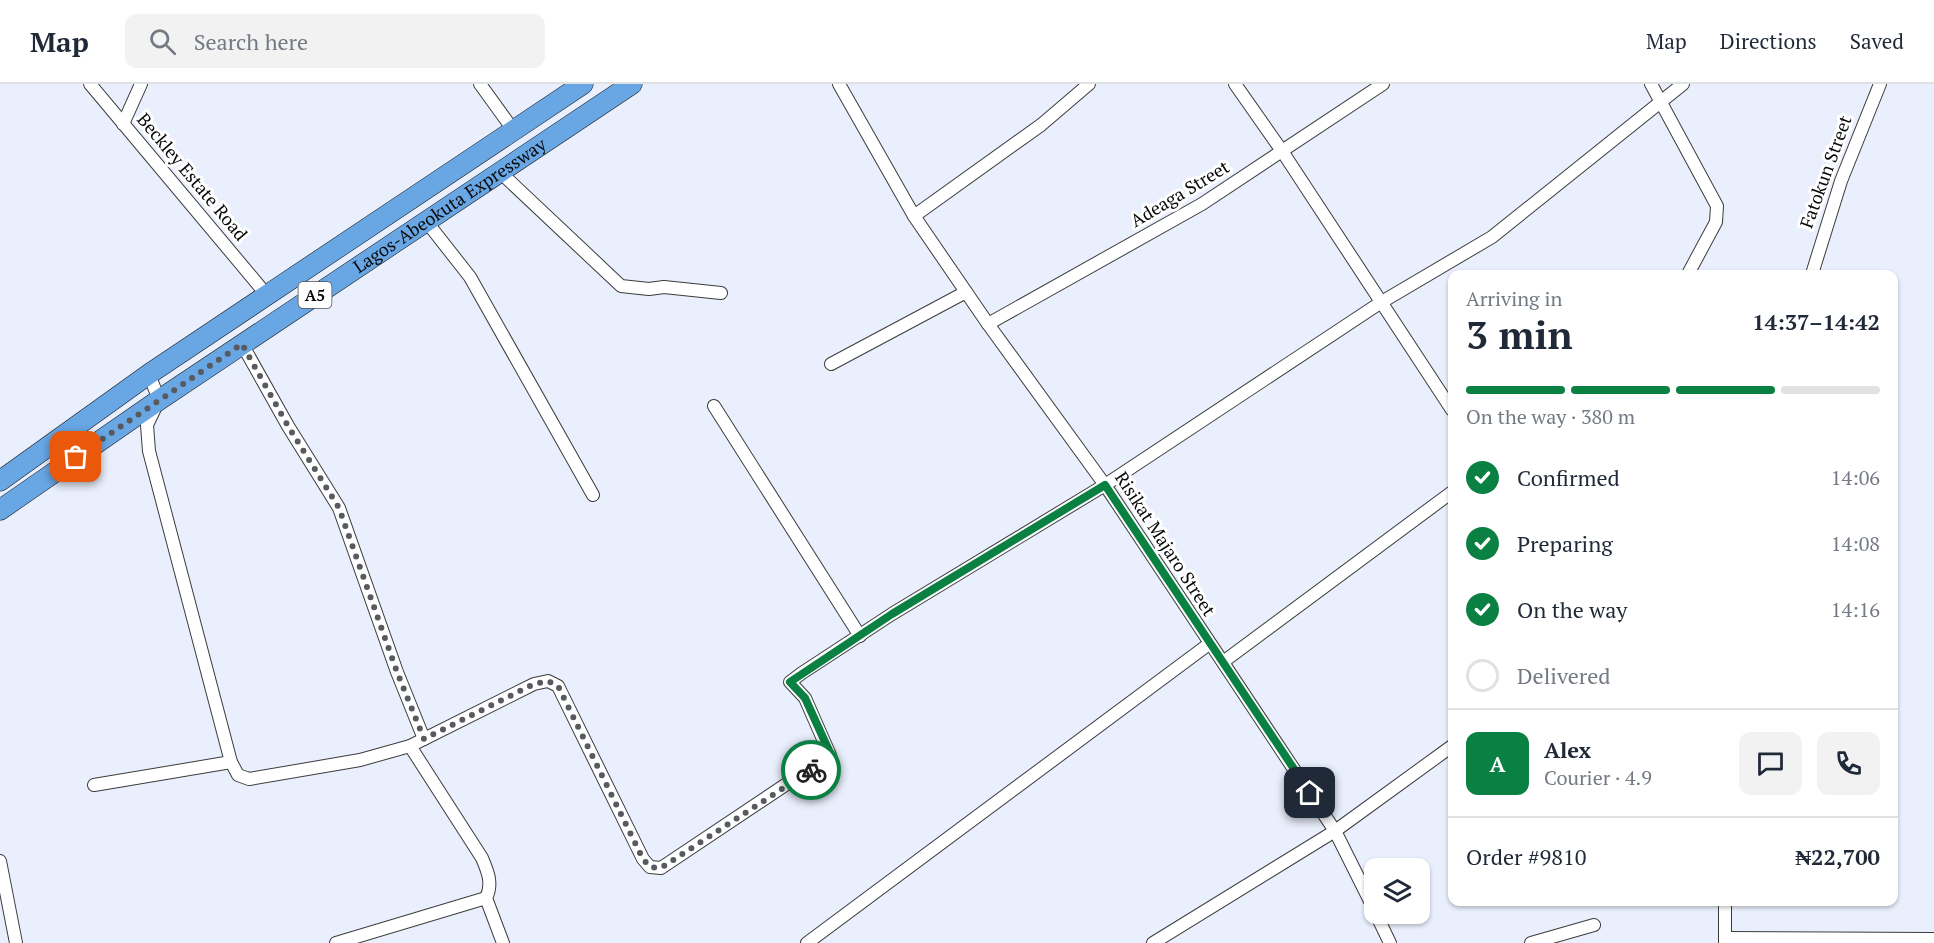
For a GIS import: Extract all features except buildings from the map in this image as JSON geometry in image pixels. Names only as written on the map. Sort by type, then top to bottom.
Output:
[{"type":"highway","name":"Lagos-Abeokuta Expressway","points":[[0,481],[149,374],[266,294],[583,84]]},
{"type":"highway","name":"Lagos-Abeokuta Expressway","points":[[0,510],[242,344],[632,84]]},
{"type":"street","name":"Beckley Estate Road","points":[[90,84],[266,294]]},
{"type":"street","points":[[123,124],[141,84]]},
{"type":"street","points":[[480,84],[514,131]]},
{"type":"street","name":"Risikat Majaro Street","points":[[839,84],[914,216],[988,324],[1105,485],[1335,831],[1364,889]]},
{"type":"street","points":[[914,216],[1041,125],[1089,84]]},
{"type":"street","points":[[1235,84],[1282,151],[1448,404]]},
{"type":"street","name":"Adeaga Street","points":[[988,324],[1202,204],[1383,84]]},
{"type":"street","points":[[1651,84],[1662,100],[1717,206],[1716,222],[1690,270]]},
{"type":"street","points":[[149,374],[159,400],[147,425],[149,451],[231,762],[238,775],[249,779],[360,760],[410,746],[534,684],[548,681],[558,686],[643,859],[650,867],[661,868],[831,755],[805,698],[790,682],[860,636],[1105,485],[1380,303],[1492,237],[1683,84]]},
{"type":"street","name":"Fatokun Street","points":[[1813,270],[1848,162],[1880,84]]},
{"type":"street","points":[[500,172],[621,286],[649,289],[664,287],[721,293]]},
{"type":"street","points":[[426,221],[460,261],[476,285],[593,495]]},
{"type":"street","points":[[831,364],[966,292]]},
{"type":"street","points":[[242,344],[288,426],[339,508],[397,672],[424,739]]},
{"type":"street","points":[[714,406],[860,636]]},
{"type":"street","points":[[1223,662],[1448,495]]},
{"type":"street","points":[[816,940],[1209,644]]},
{"type":"street","points":[[410,746],[482,858],[489,875],[489,892],[486,898],[502,943]]},
{"type":"street","points":[[1153,943],[1335,831],[1448,749]]},
{"type":"street","points":[[94,785],[231,762]]},
{"type":"street","points":[[0,861],[4,893],[16,943]]},
{"type":"street","points":[[336,943],[486,898]]},
{"type":"street","points":[[1725,906],[1725,941],[1934,939]]},
{"type":"street","points":[[1381,924],[1390,943]]},
{"type":"street","points":[[1531,943],[1594,925]]},
{"type":"way so far","points":[[76,457],[242,344],[288,426],[339,508],[397,672],[424,739],[534,684],[548,681],[558,686],[643,859],[650,867],[661,868],[811,770]]},
{"type":"route","points":[[811,770],[831,755],[805,698],[790,682],[892,614],[1105,485],[1310,793]]}]
